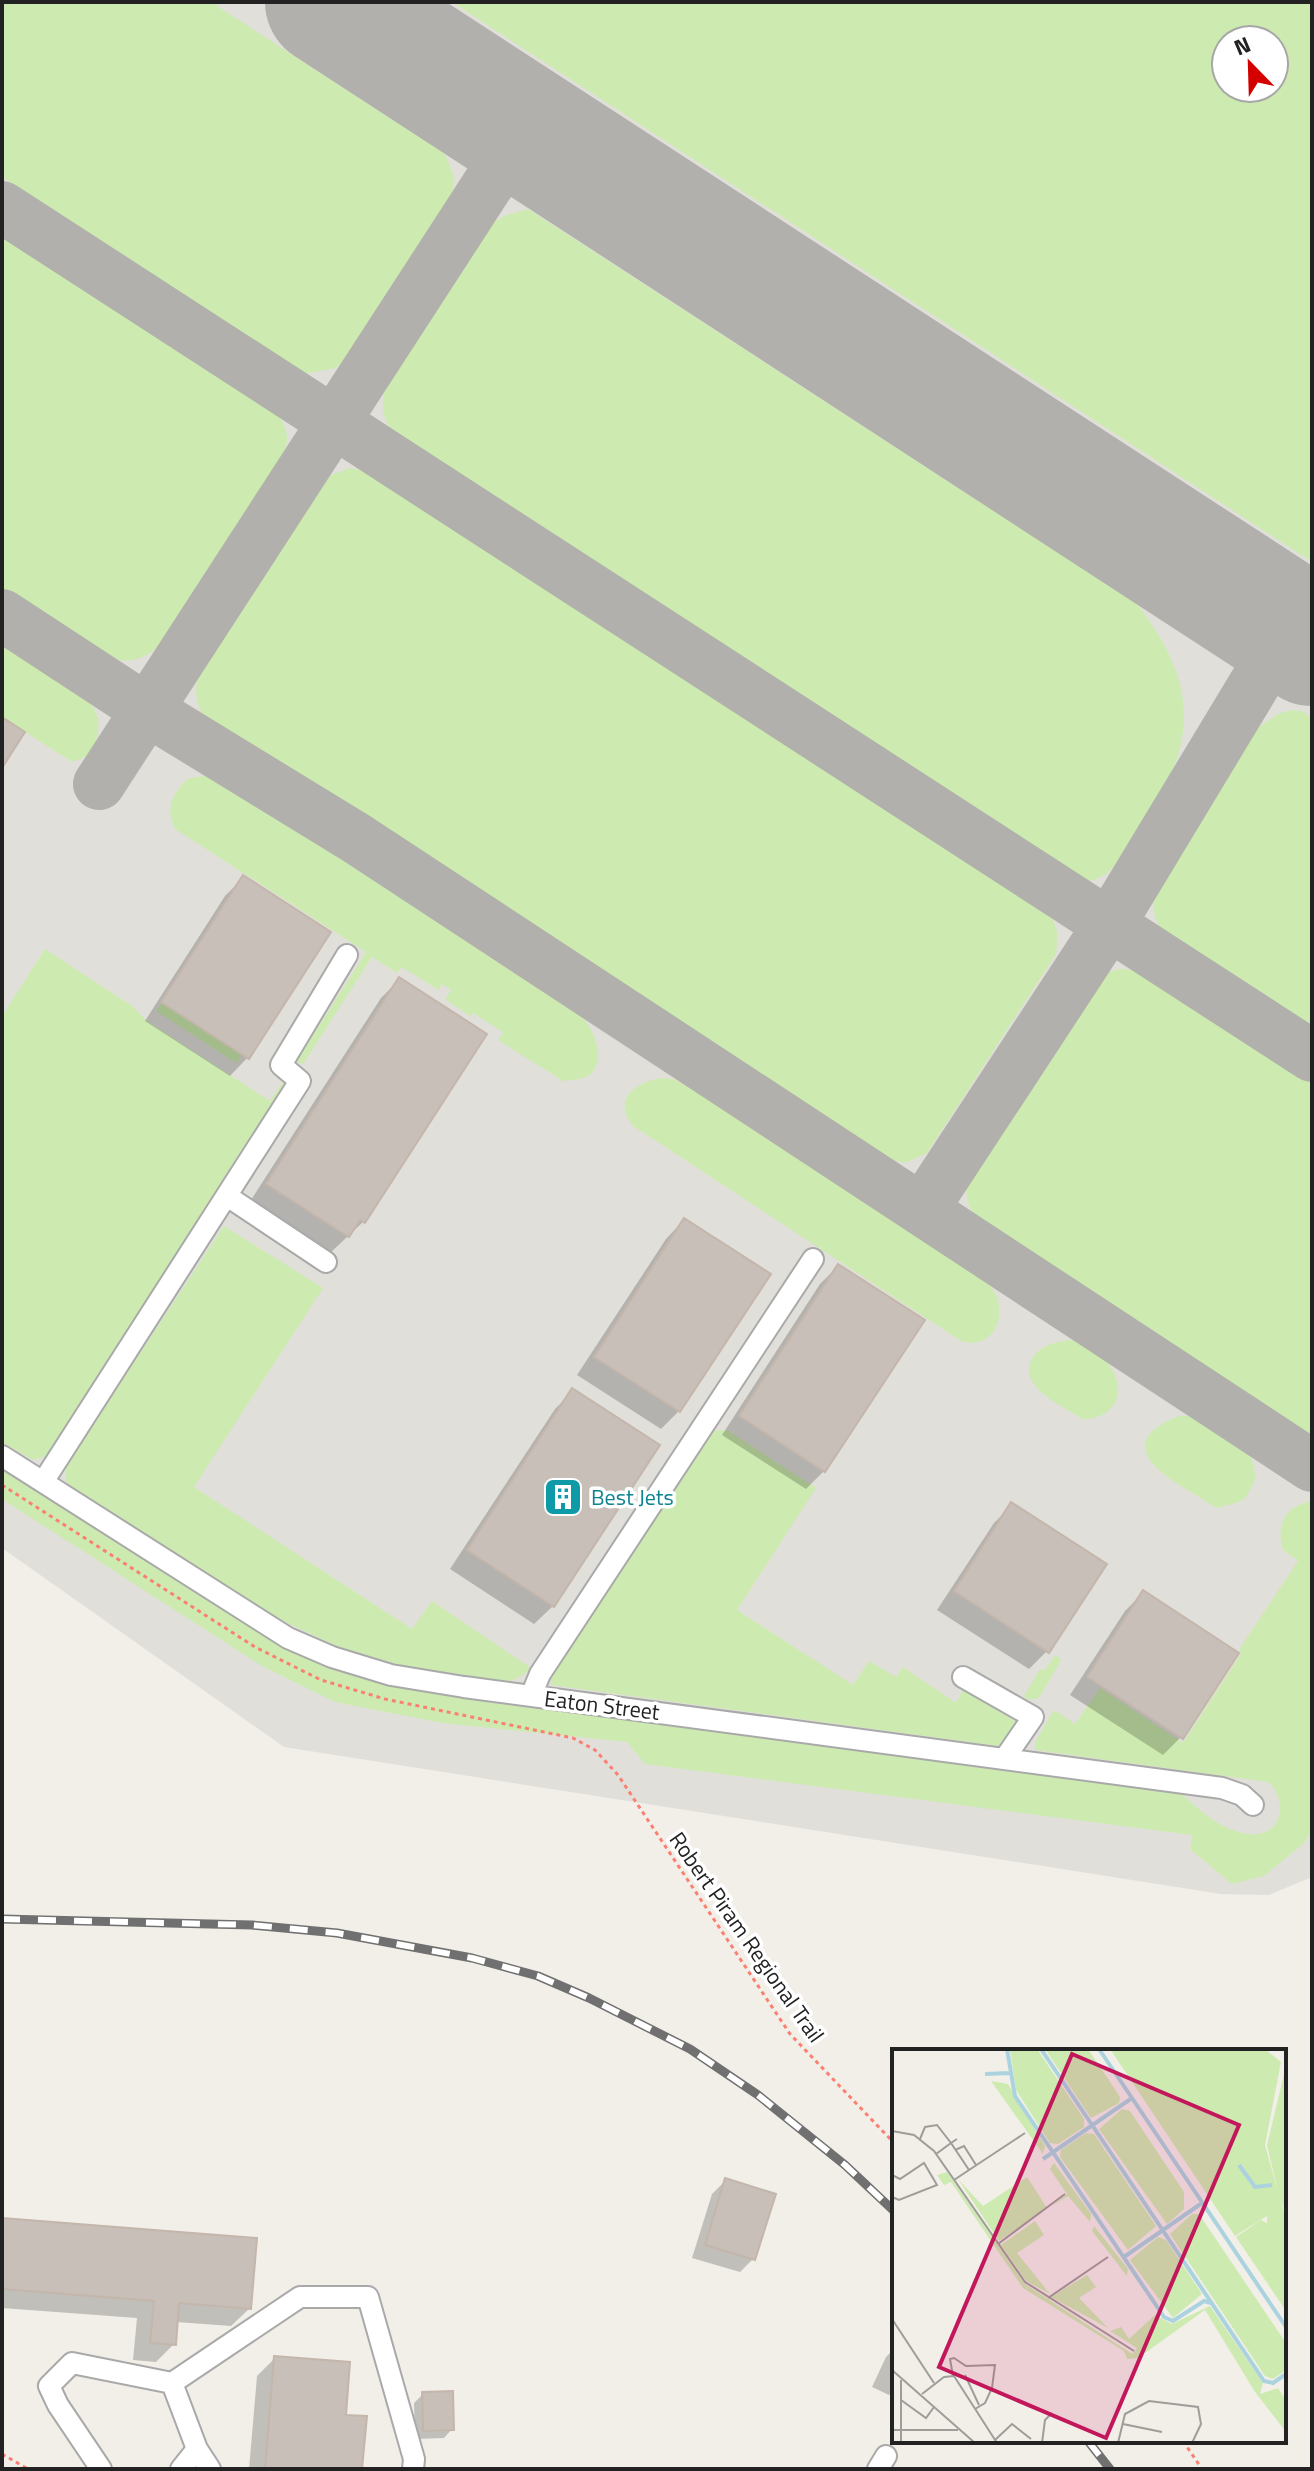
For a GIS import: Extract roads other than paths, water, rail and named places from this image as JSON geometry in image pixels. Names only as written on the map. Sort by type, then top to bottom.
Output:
[{"type":"lane","points":[[43,1482],[300,1081],[281,1065],[347,955]]},
{"type":"lane","points":[[227,1196],[326,1262]]},
{"type":"lane","points":[[531,1696],[540,1674],[813,1259]]},
{"type":"lane","name":"Eaton Street","points":[[2,1456],[288,1638],[332,1657],[391,1675],[1222,1788],[1242,1795],[1253,1805]]},
{"type":"lane","points":[[963,1677],[1033,1717],[1005,1758]]},
{"type":"lane","points":[[101,2469],[58,2405],[49,2386],[72,2363],[172,2383],[300,2297],[368,2297],[414,2459],[413,2469]]},
{"type":"lane","points":[[172,2383],[197,2449],[210,2469]]},
{"type":"lane","points":[[181,2469],[197,2449]]},
{"type":"railway","points":[[2,1919],[252,1925],[337,1933],[472,1958],[538,1976],[690,2049],[758,2095],[845,2165],[892,2209]]},
{"type":"railway","points":[[1090,2443],[1110,2469]]},
{"type":"place","name":"Best Jets","points":[[563,1497]]}]
